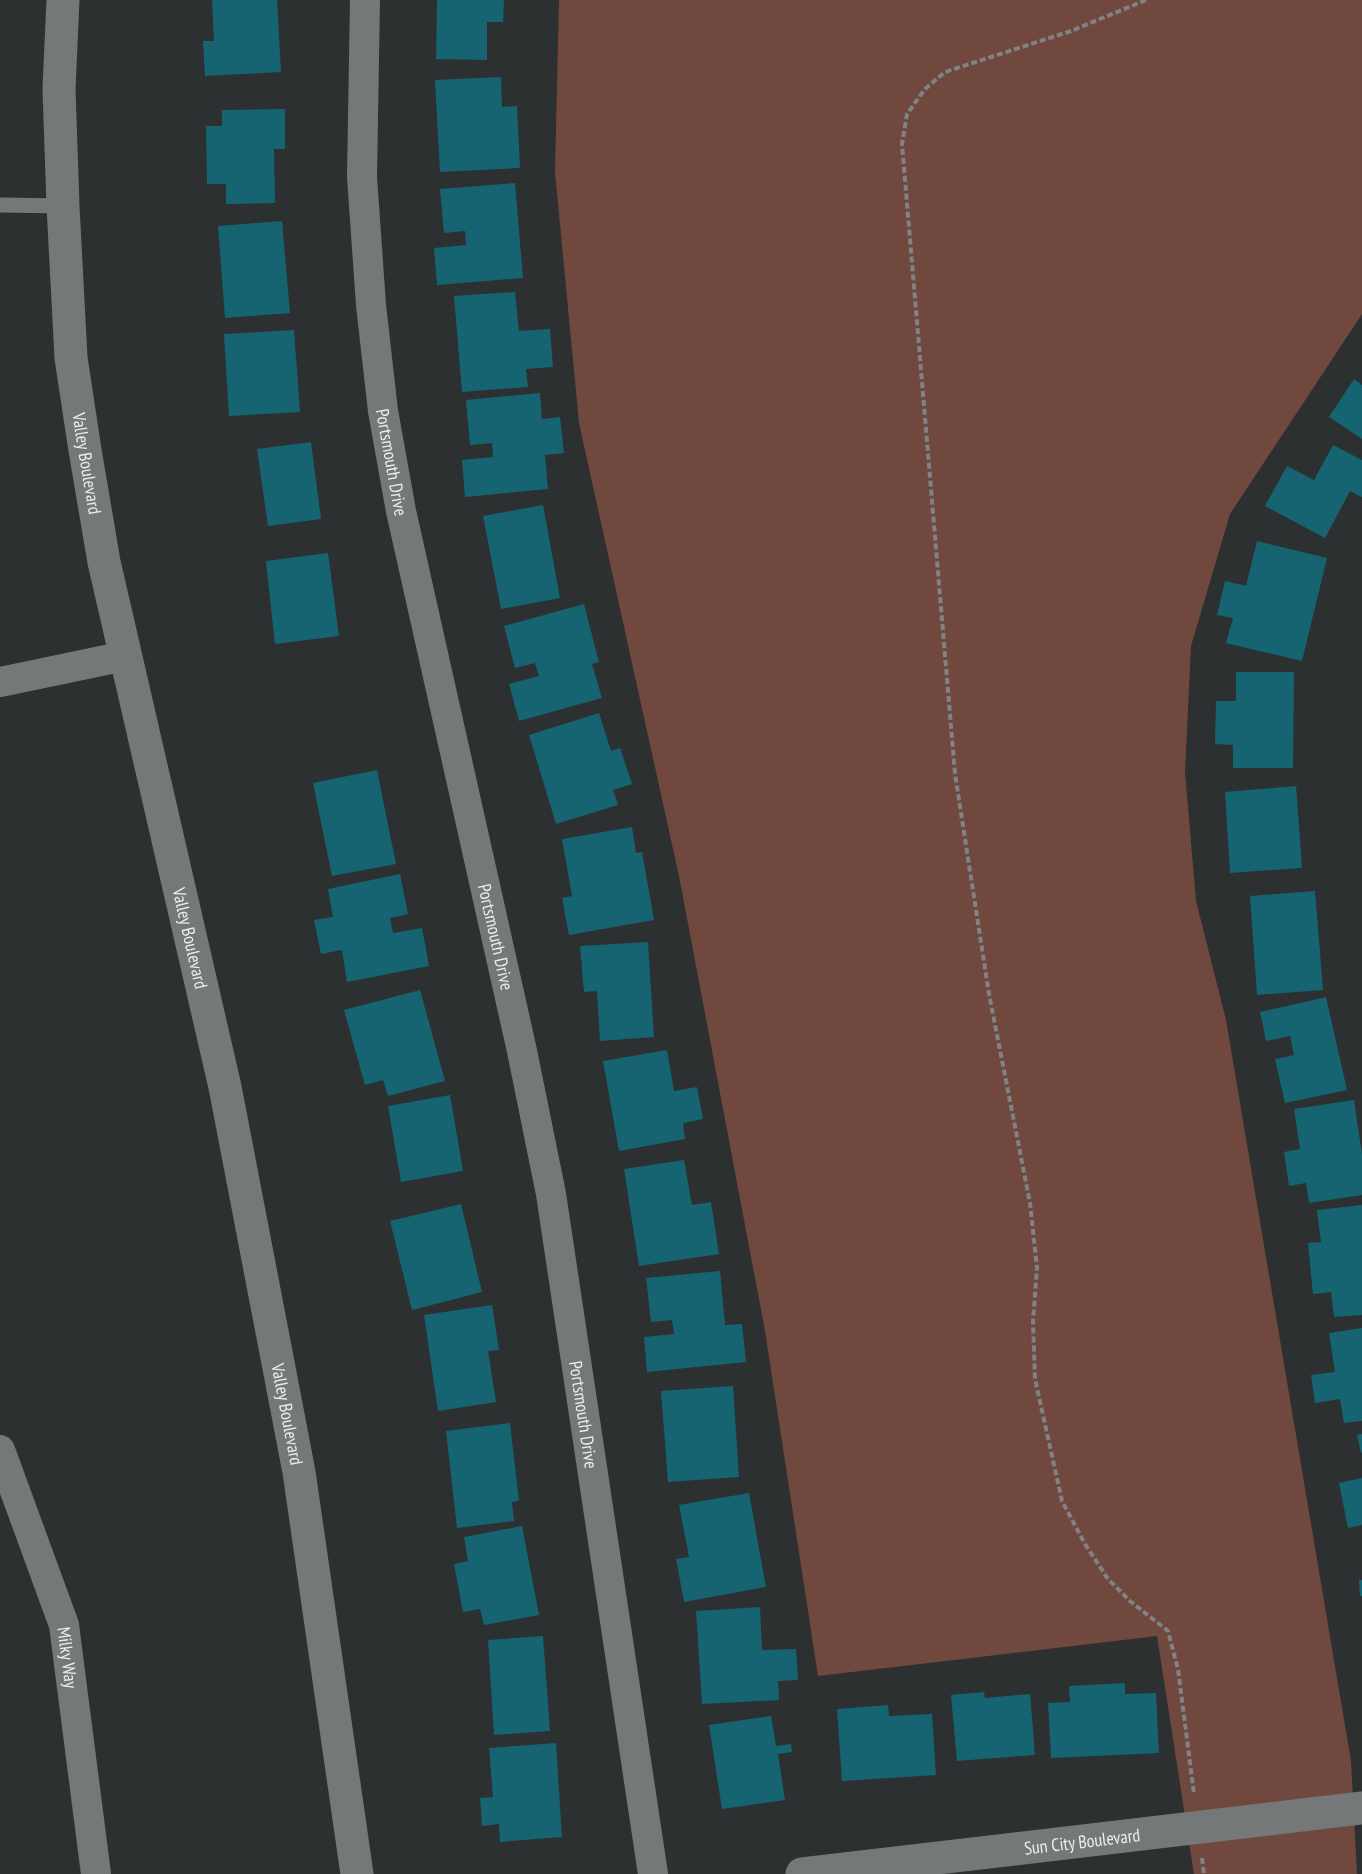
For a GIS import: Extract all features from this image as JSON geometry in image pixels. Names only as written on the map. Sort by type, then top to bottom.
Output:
[{"type":"street","name":"Valley Boulevard","points":[[63,0],[59,89],[71,357],[104,562],[225,1087],[288,1414],[301,1484],[357,1874]]},
{"type":"street","name":"Portsmouth Drive","points":[[365,0],[362,177],[371,304],[383,411],[401,511],[522,1051],[550,1194],[653,1874]]},
{"type":"street","points":[[0,682],[125,656]]},
{"type":"street","name":"Milky Way","points":[[0,1450],[64,1626],[96,1874]]},
{"type":"street","name":"Sun City Boulevard","points":[[802,1874],[1362,1808]]},
{"type":"lane","points":[[0,205],[63,206]]},
{"type":"path","points":[[1146,0],[1071,31],[945,72],[925,89],[907,114],[902,144],[955,774],[989,994],[1030,1203],[1037,1268],[1033,1322],[1035,1379],[1062,1502],[1108,1579],[1130,1601],[1168,1631],[1178,1669],[1204,1874]]},
{"type":"shaded area","points":[[559,0],[1362,0],[1362,314],[1230,514],[1191,646],[1185,772],[1196,901],[1226,1020],[1351,1761],[1357,1874],[1194,1874],[1157,1636],[818,1676],[765,1331],[679,876],[579,423],[555,172]]},
{"type":"building","points":[[212,0],[277,0],[281,72],[205,76],[203,41],[214,41]]},
{"type":"building","points":[[437,0],[504,0],[503,22],[487,22],[487,60],[436,59]]},
{"type":"building","points":[[501,77],[502,107],[517,106],[520,168],[440,172],[435,80]]},
{"type":"building","points":[[285,109],[285,149],[274,149],[275,203],[226,204],[226,184],[207,184],[206,126],[222,126],[222,110]]},
{"type":"building","points":[[515,183],[523,278],[437,285],[434,248],[466,245],[465,231],[444,233],[440,189]]},
{"type":"building","points":[[282,221],[290,313],[225,318],[218,226]]},
{"type":"building","points":[[515,292],[519,331],[550,329],[553,367],[526,369],[528,387],[462,392],[454,296]]},
{"type":"building","points":[[294,330],[300,412],[229,416],[224,334]]},
{"type":"building","points":[[1354,379],[1362,385],[1362,439],[1329,417]]},
{"type":"building","points":[[540,393],[542,419],[560,417],[564,453],[545,455],[548,489],[465,497],[462,460],[493,457],[492,443],[470,445],[466,400]]},
{"type":"building","points":[[311,442],[321,519],[268,526],[257,449]]},
{"type":"building","points":[[1333,445],[1362,460],[1362,497],[1350,491],[1325,538],[1265,506],[1287,466],[1314,480]]},
{"type":"building","points":[[543,505],[560,598],[501,609],[483,516]]},
{"type":"building","points":[[1257,541],[1327,558],[1302,661],[1226,643],[1233,618],[1217,615],[1225,581],[1246,586]]},
{"type":"building","points":[[328,553],[339,636],[275,644],[266,561]]},
{"type":"building","points":[[584,604],[599,662],[592,664],[602,698],[519,721],[509,684],[539,676],[535,663],[515,668],[504,626]]},
{"type":"building","points":[[1236,672],[1294,672],[1293,768],[1233,768],[1233,745],[1215,744],[1216,701],[1236,701]]},
{"type":"building","points":[[599,713],[611,751],[620,748],[632,784],[613,790],[618,805],[556,824],[529,735]]},
{"type":"building","points":[[377,770],[396,864],[332,876],[313,783]]},
{"type":"building","points":[[1296,786],[1302,868],[1230,873],[1225,792]]},
{"type":"building","points":[[632,827],[636,853],[642,852],[654,920],[569,935],[562,898],[572,896],[562,839]]},
{"type":"building","points":[[400,874],[408,914],[390,918],[393,933],[422,928],[429,966],[347,982],[342,950],[321,954],[314,920],[333,917],[328,889]]},
{"type":"building","points":[[1315,891],[1323,990],[1257,995],[1250,896]]},
{"type":"building","points":[[648,942],[654,1037],[600,1041],[597,991],[584,992],[580,946]]},
{"type":"building","points":[[420,990],[445,1081],[388,1096],[383,1080],[365,1085],[344,1010]]},
{"type":"building","points":[[1326,997],[1347,1090],[1285,1103],[1275,1059],[1294,1055],[1290,1036],[1266,1041],[1260,1012]]},
{"type":"building","points":[[667,1050],[674,1091],[697,1087],[703,1119],[683,1123],[685,1139],[619,1151],[603,1061]]},
{"type":"building","points":[[450,1095],[463,1171],[401,1182],[388,1106]]},
{"type":"building","points":[[1354,1100],[1362,1154],[1362,1195],[1309,1203],[1306,1183],[1289,1186],[1284,1152],[1300,1149],[1294,1109]]},
{"type":"building","points":[[684,1160],[692,1205],[711,1202],[719,1254],[639,1266],[624,1169]]},
{"type":"building","points":[[461,1204],[482,1292],[412,1310],[390,1221]]},
{"type":"building","points":[[1362,1205],[1362,1315],[1334,1317],[1331,1292],[1313,1294],[1308,1243],[1321,1242],[1317,1210]]},
{"type":"building","points":[[720,1271],[725,1325],[742,1324],[746,1362],[647,1372],[644,1337],[674,1334],[672,1320],[651,1322],[646,1278]]},
{"type":"building","points":[[492,1305],[499,1350],[488,1351],[496,1402],[438,1411],[424,1315]]},
{"type":"building","points":[[1362,1328],[1362,1421],[1344,1423],[1340,1399],[1315,1403],[1311,1375],[1335,1372],[1329,1333]]},
{"type":"building","points":[[733,1386],[739,1477],[668,1482],[661,1391]]},
{"type":"building","points":[[510,1423],[519,1501],[512,1502],[514,1521],[457,1528],[446,1431]]},
{"type":"building","points":[[1362,1434],[1362,1453],[1361,1453],[1357,1435]]},
{"type":"building","points":[[1362,1478],[1362,1525],[1348,1528],[1339,1483]]},
{"type":"building","points":[[749,1493],[766,1587],[684,1602],[676,1559],[689,1557],[679,1505]]},
{"type":"building","points":[[522,1526],[539,1615],[484,1625],[480,1609],[463,1612],[454,1564],[468,1561],[464,1537]]},
{"type":"building","points":[[1359,1580],[1362,1580],[1362,1596],[1360,1596]]},
{"type":"building","points":[[760,1607],[762,1650],[796,1649],[798,1680],[778,1681],[779,1700],[702,1704],[696,1611]]},
{"type":"building","points":[[543,1636],[550,1731],[494,1735],[488,1640]]},
{"type":"building","points":[[1125,1683],[1125,1694],[1156,1693],[1159,1753],[1051,1758],[1048,1703],[1070,1702],[1069,1686]]},
{"type":"building","points":[[984,1692],[985,1698],[1030,1694],[1035,1755],[957,1761],[951,1695]]},
{"type":"building","points":[[888,1705],[889,1716],[932,1714],[936,1775],[842,1781],[837,1709]]},
{"type":"building","points":[[771,1716],[776,1746],[791,1744],[792,1752],[778,1754],[785,1800],[722,1809],[709,1725]]},
{"type":"building","points":[[556,1743],[562,1837],[500,1842],[499,1824],[482,1826],[480,1798],[493,1797],[489,1748]]}]
